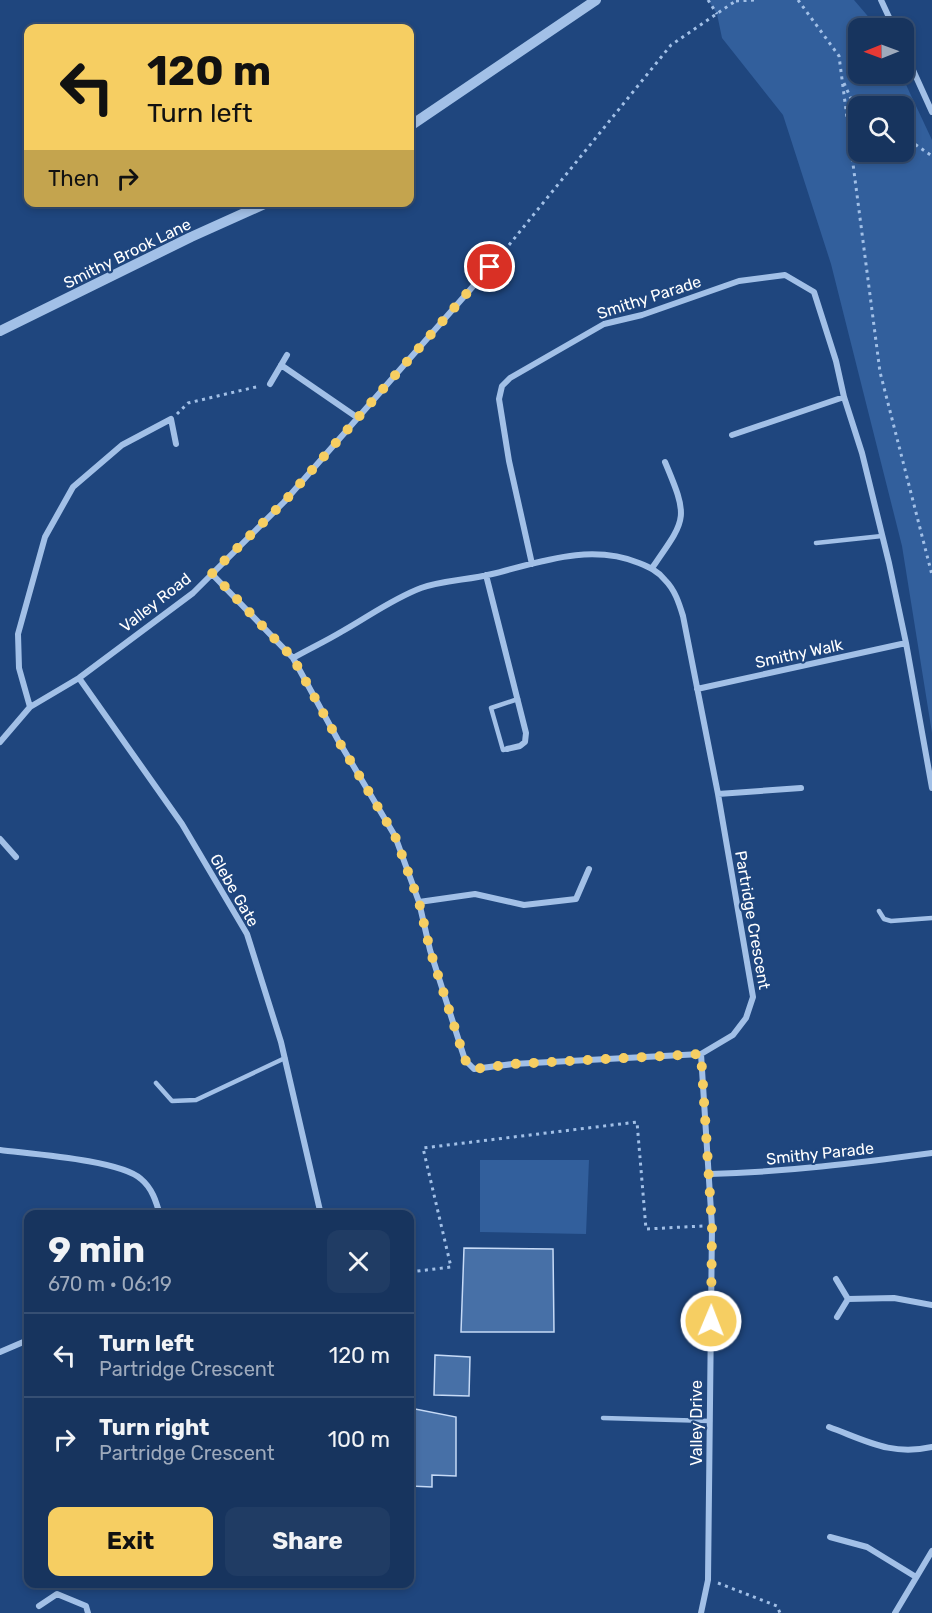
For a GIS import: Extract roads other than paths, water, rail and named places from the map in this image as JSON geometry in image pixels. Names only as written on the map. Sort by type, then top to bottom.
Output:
[{"type":"street","points":[[414,123],[596,0]]},
{"type":"street","points":[[881,0],[889,18]]},
{"type":"street","points":[[914,72],[932,112]]},
{"type":"street","name":"Smithy Brook Lane","points":[[0,331],[191,237],[258,207]]},
{"type":"street","name":"Valley Road","points":[[0,742],[30,707],[79,678],[193,593],[284,502],[504,251]]},
{"type":"street","name":"Smithy Parade","points":[[532,564],[502,423],[499,399],[502,386],[510,378],[604,324],[642,315],[739,281],[785,275],[814,292],[836,361],[882,536],[906,644],[932,788]]},
{"type":"street","points":[[270,384],[287,355]]},
{"type":"street","points":[[281,365],[358,418]]},
{"type":"street","points":[[732,435],[844,397]]},
{"type":"street","points":[[30,707],[19,668],[18,634],[45,537],[73,487],[122,445],[171,419],[176,444]]},
{"type":"street","points":[[652,568],[678,532],[681,520],[682,508],[679,495],[665,462]]},
{"type":"street","name":"Partridge Crescent","points":[[212,573],[293,658],[395,836],[419,902],[430,950],[465,1060],[474,1069],[513,1064],[701,1054],[733,1035],[746,1018],[753,997],[718,794],[681,608],[675,593],[652,568],[629,558],[585,553],[448,581],[421,589],[378,609],[342,632],[293,658]]},
{"type":"street","points":[[486,575],[524,725],[525,742],[520,746],[507,749]]},
{"type":"street","name":"Smithy Walk","points":[[697,689],[906,644]]},
{"type":"street","name":"Glebe Gate","points":[[79,678],[182,824],[247,934],[285,1058],[320,1210]]},
{"type":"street","points":[[718,794],[801,788]]},
{"type":"street","points":[[0,839],[16,857]]},
{"type":"street","points":[[419,902],[476,894],[524,905],[576,899],[589,869]]},
{"type":"street","name":"Valley Drive","points":[[701,1054],[712,1227],[708,1580],[701,1613]]},
{"type":"street","points":[[0,1150],[103,1164],[139,1177],[154,1197],[158,1210]]},
{"type":"street","name":"Smithy Parade","points":[[710,1174],[753,1173],[850,1164],[932,1153]]},
{"type":"street","points":[[836,1279],[848,1299]]},
{"type":"street","points":[[848,1299],[894,1298],[932,1305]]},
{"type":"street","points":[[837,1317],[848,1299]]},
{"type":"street","points":[[0,1352],[24,1342]]},
{"type":"street","points":[[830,1427],[884,1448],[917,1450],[932,1447]]},
{"type":"street","points":[[830,1537],[867,1547],[916,1577]]},
{"type":"street","points":[[895,1613],[932,1551]]},
{"type":"street","points":[[39,1606],[57,1594],[86,1606],[88,1613]]},
{"type":"lane","points":[[816,543],[882,536]]},
{"type":"lane","points":[[507,749],[503,750],[491,708],[518,699]]},
{"type":"lane","points":[[879,911],[884,919],[891,921],[932,918]]},
{"type":"lane","points":[[156,1083],[172,1101],[196,1100],[285,1058]]},
{"type":"lane","points":[[603,1418],[710,1421]]}]
